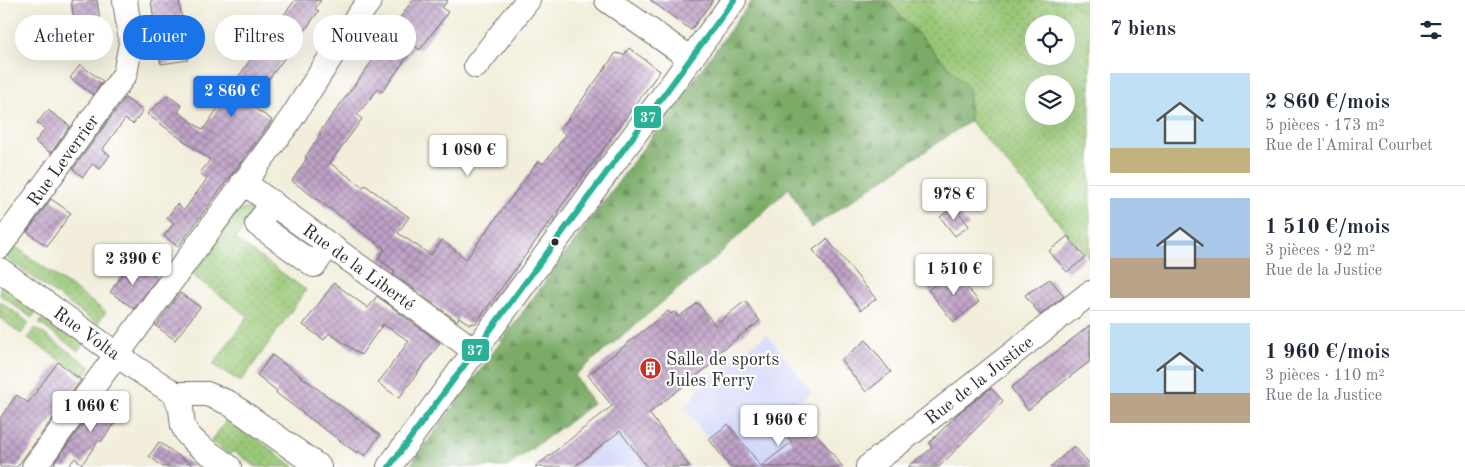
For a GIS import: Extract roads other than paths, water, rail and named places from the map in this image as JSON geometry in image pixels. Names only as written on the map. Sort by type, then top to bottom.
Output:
[{"type":"street","name":"Rue Leverrier","points":[[0,246],[125,74],[131,43],[125,0]]},
{"type":"street","points":[[34,467],[291,119],[350,27],[370,0]]},
{"type":"street","points":[[476,66],[528,0]]},
{"type":"street","points":[[607,0],[691,59]]},
{"type":"street","points":[[389,467],[734,0]]},
{"type":"street","name":"Rue de la Liberté","points":[[243,182],[474,351]]},
{"type":"street","name":"Rue Volta","points":[[0,270],[176,394]]},
{"type":"street","name":"Rue de la Justice","points":[[868,467],[1090,293]]},
{"type":"street","points":[[229,467],[198,445],[188,435],[183,426],[181,409],[176,394],[207,394],[229,402],[319,467]]},
{"type":"place","name":"Salle de sports Jules Ferry","points":[[650,369]]}]
